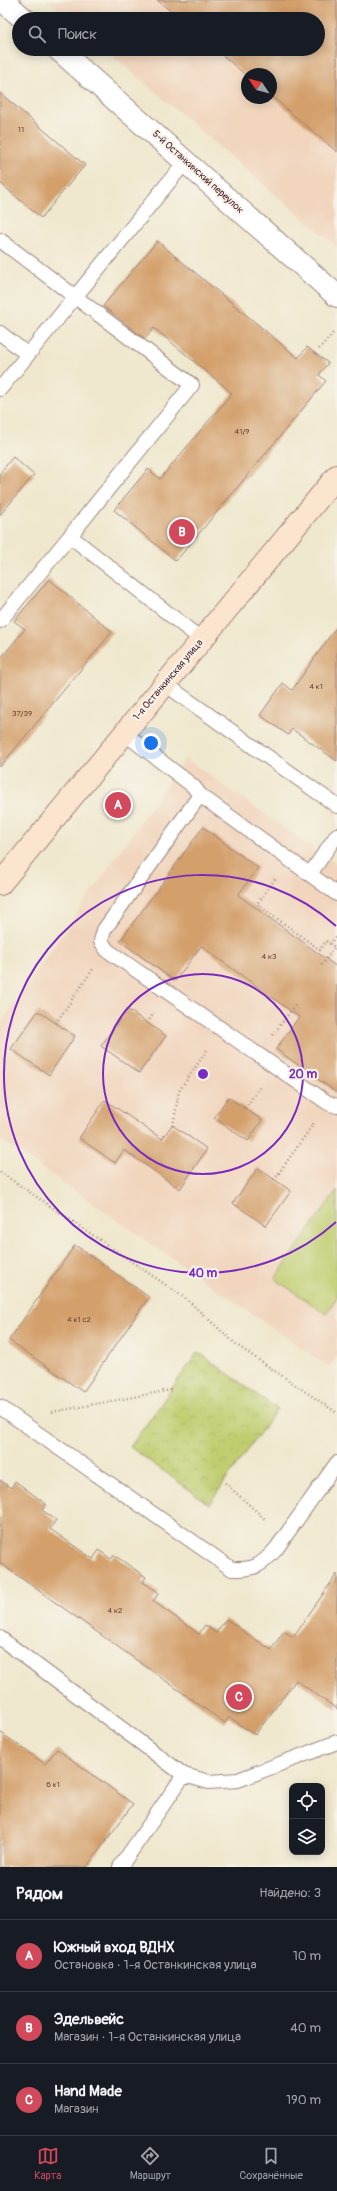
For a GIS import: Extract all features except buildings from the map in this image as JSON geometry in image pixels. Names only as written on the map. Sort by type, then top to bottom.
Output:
[{"type":"street","points":[[2,0],[16,12]]},
{"type":"street","name":"5-й Останкинский переулок","points":[[66,56],[337,296]]},
{"type":"street","name":"1-я Останкинская улица","points":[[0,884],[337,476]]},
{"type":"lane","points":[[0,389],[27,354],[186,161]]},
{"type":"lane","points":[[0,240],[192,385],[0,621]]},
{"type":"lane","points":[[0,333],[27,354]]},
{"type":"lane","points":[[70,536],[202,640]]},
{"type":"lane","points":[[165,684],[337,806]]},
{"type":"lane","points":[[124,733],[193,786],[200,795],[337,894]]},
{"type":"lane","points":[[200,795],[104,930],[100,941],[107,950],[332,1104]]},
{"type":"lane","points":[[310,874],[337,835]]},
{"type":"lane","points":[[0,1407],[232,1569],[250,1570],[264,1562],[285,1536],[337,1463]]},
{"type":"lane","points":[[0,1638],[184,1775],[209,1782],[238,1780],[337,1742]]},
{"type":"lane","points":[[120,1867],[184,1775]]},
{"type":"path","points":[[319,350],[333,333]]},
{"type":"path","points":[[289,860],[257,904],[274,919],[320,950],[326,941],[335,947],[321,966]]},
{"type":"path","points":[[330,944],[337,934]]},
{"type":"path","points":[[56,1023],[107,950]]},
{"type":"path","points":[[288,1013],[296,1004]]},
{"type":"path","points":[[174,1126],[179,1091],[222,1029]]},
{"type":"path","points":[[274,1180],[332,1104]]},
{"type":"path","points":[[0,1172],[185,1298],[238,1346],[337,1413]]},
{"type":"path","points":[[17,1419],[171,1390]]},
{"type":"path","points":[[225,1483],[285,1536]]},
{"type":"shaded area","points":[[47,0],[337,0],[337,247],[113,56],[325,56],[325,12],[62,12]]},
{"type":"shaded area","points":[[185,758],[337,865],[337,1355],[329,1367],[0,1139],[0,1024]]},
{"type":"green space","points":[[337,1190],[337,1297],[326,1314],[275,1279]]},
{"type":"green space","points":[[198,1352],[277,1409],[209,1504],[130,1447]]},
{"type":"place","name":"Эдельвейс","points":[[182,532]]},
{"type":"place","name":"Южный вход ВДНХ","points":[[118,805]]},
{"type":"place","name":"Hand Made","points":[[239,1697]]}]
